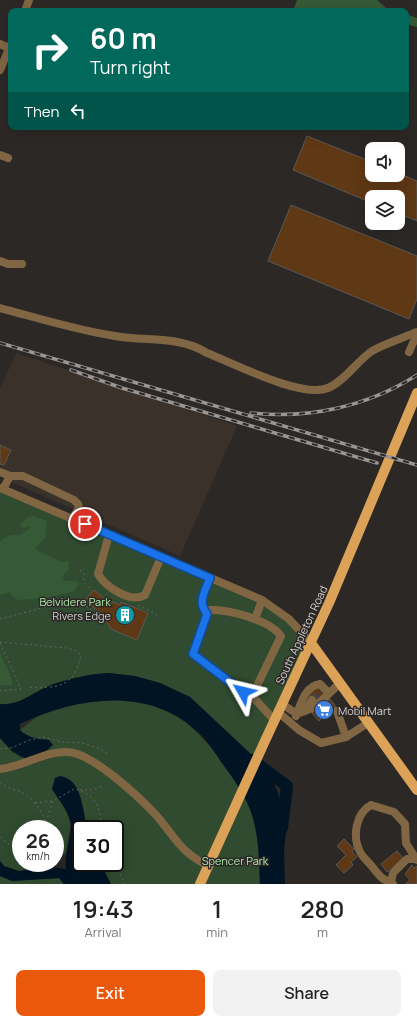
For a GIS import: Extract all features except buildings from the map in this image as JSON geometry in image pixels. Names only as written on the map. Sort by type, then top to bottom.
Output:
[{"type":"main road","name":"South Appleton Road","points":[[200,884],[311,643],[416,399]]},
{"type":"main road","points":[[311,643],[330,688],[368,723],[417,790]]},
{"type":"street","points":[[0,70],[8,52]]},
{"type":"street","points":[[0,155],[8,158]]},
{"type":"street","points":[[0,261],[8,264],[22,264]]},
{"type":"street","points":[[0,308],[117,337],[181,342],[196,346],[207,353],[277,381],[303,390],[316,391],[329,387],[373,351],[417,333]]},
{"type":"street","points":[[409,352],[417,333]]},
{"type":"street","points":[[0,472],[10,476]]},
{"type":"street","points":[[72,519],[79,508],[78,504],[74,500],[23,476],[13,474],[1,488],[72,519],[262,600],[289,619],[311,643]]},
{"type":"street","points":[[110,535],[97,570],[100,578],[113,589],[129,596],[135,598],[143,596],[161,557]]},
{"type":"street","points":[[207,614],[203,610],[201,601],[210,578]]},
{"type":"street","points":[[255,619],[262,600]]},
{"type":"street","points":[[252,696],[281,636],[276,631],[255,619],[217,610],[210,610],[207,614],[193,654],[243,692],[278,712],[293,726],[321,743],[346,737],[368,723]]},
{"type":"street","points":[[278,712],[301,712],[315,707],[329,695],[330,688],[316,684],[305,693],[301,712]]},
{"type":"street","points":[[293,726],[301,712],[312,700]]},
{"type":"street","points":[[337,711],[346,737]]},
{"type":"street","points":[[0,769],[10,768],[59,752],[74,752],[88,757],[144,803],[187,854],[209,866]]},
{"type":"street","points":[[372,805],[394,812],[405,824],[406,842],[416,860],[407,859],[393,873],[392,883],[384,880],[360,852],[356,840],[359,816],[364,809],[372,805]]},
{"type":"path","points":[[80,570],[84,574],[84,582],[92,591]]},
{"type":"path","points":[[0,619],[72,600],[80,602],[102,618]]},
{"type":"path","points":[[132,603],[157,615]]},
{"type":"path","points":[[0,691],[20,689],[0,643],[66,648],[75,650],[80,655],[77,670],[68,680],[54,688],[27,687]]},
{"type":"path","points":[[0,749],[11,748],[30,740],[43,737],[62,742],[82,742],[98,748],[108,754]]},
{"type":"path","points":[[0,782],[24,793],[35,803],[45,820]]},
{"type":"path","points":[[80,790],[92,790],[103,786]]},
{"type":"path","points":[[35,803],[53,800],[74,789],[80,790],[86,792],[96,804],[102,815],[102,820]]},
{"type":"path","points":[[47,820],[53,800]]},
{"type":"path","points":[[0,837],[12,846]]},
{"type":"path","points":[[119,872],[125,884]]},
{"type":"shaded area","points":[[16,353],[237,426],[180,556],[0,477],[0,389]]},
{"type":"green space","points":[[297,0],[377,0],[386,8],[294,8]]},
{"type":"green space","points":[[409,15],[417,18],[417,27],[409,25]]},
{"type":"green space","name":"Belvidere Park","points":[[0,488],[262,600],[311,643],[255,758],[190,697],[160,683],[135,676],[108,673],[52,684],[19,702],[9,705],[0,704]]},
{"type":"green space","points":[[33,516],[47,521],[45,538],[35,549],[61,562],[68,561],[69,570],[64,574],[63,580],[79,582],[75,591],[61,595],[17,600],[10,593],[0,595],[0,542],[9,536],[21,535],[30,528],[29,526],[24,528],[20,525],[28,517]]},
{"type":"green space","points":[[0,653],[10,674],[13,685],[0,685]]},
{"type":"green space","name":"Spencer Park","points":[[117,700],[152,705],[162,708],[189,725],[203,738],[216,753],[238,785],[252,814],[257,840],[260,884],[111,884],[105,872],[124,872],[124,820],[86,820],[80,795],[52,789],[65,809],[71,823],[66,852],[64,854],[64,820],[12,820],[12,869],[4,866],[0,861],[0,738],[13,753],[49,740],[37,739],[23,733],[20,730],[43,713],[70,705]]},
{"type":"green space","points":[[0,876],[12,881],[59,878],[64,884],[0,884]]},
{"type":"water","points":[[108,673],[135,676],[160,683],[190,697],[255,758],[269,774],[277,790],[287,823],[284,849],[285,884],[260,884],[256,832],[252,815],[243,794],[203,737],[183,720],[162,709],[139,703],[115,700],[91,702],[66,707],[43,714],[20,724],[20,730],[26,735],[37,739],[49,740],[53,745],[37,757],[25,758],[19,756],[0,738],[0,704],[15,703],[47,687],[67,680],[87,675]]},
{"type":"water","points":[[60,776],[68,778],[73,783],[80,797],[85,820],[72,820],[72,872],[105,872],[111,884],[64,884],[59,878],[12,881],[0,876],[0,861],[4,866],[12,869],[12,872],[64,872],[64,869],[66,869],[71,824],[64,808],[52,789],[55,778]]},
{"type":"waterway","points":[[252,760],[287,786],[282,828]]},
{"type":"tunnel","points":[[312,700],[322,691]]},
{"type":"railway","points":[[0,343],[417,465]]},
{"type":"railway","points":[[71,370],[122,388],[377,463]]},
{"type":"railway","points":[[251,413],[294,414],[337,408],[358,403],[378,395],[417,375]]},
{"type":"place","name":"Rivers Edge","points":[[125,615]]},
{"type":"place","name":"Mobil Mart","points":[[324,710]]},
{"type":"route","points":[[85,524],[210,578],[201,601],[203,610],[207,614],[193,654],[243,692]]}]
